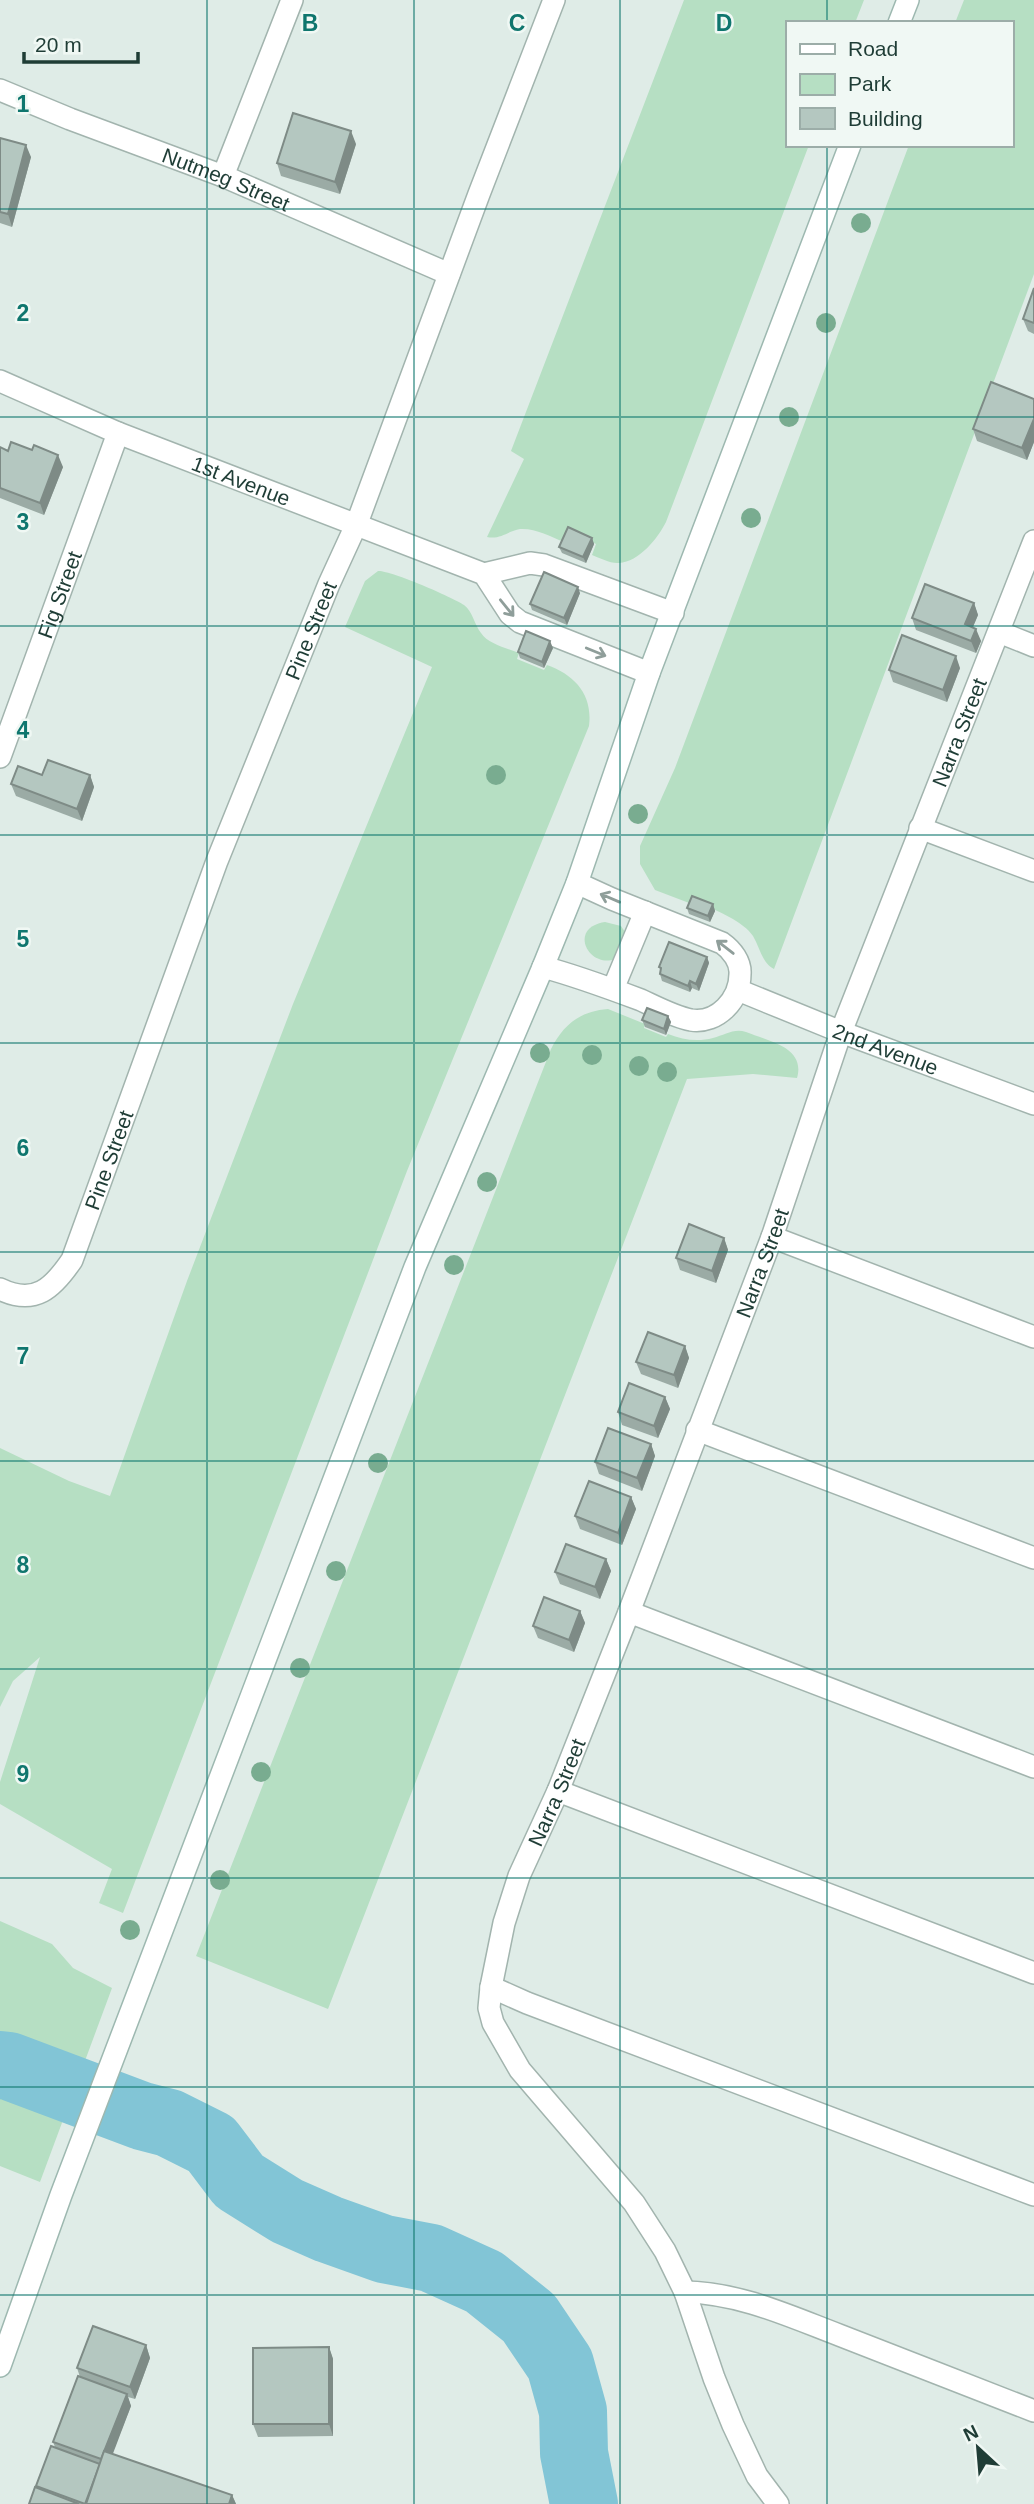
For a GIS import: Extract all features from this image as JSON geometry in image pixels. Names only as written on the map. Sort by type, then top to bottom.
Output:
[{"type":"street","points":[[223,176],[292,0]]},
{"type":"street","name":"Pine Street","points":[[0,1289],[10,1294],[30,1296],[48,1290],[72,1261],[218,861],[329,584],[357,523],[554,0]]},
{"type":"street","points":[[900,21],[908,0]]},
{"type":"street","name":"Nutmeg Street","points":[[0,90],[223,176],[449,274]]},
{"type":"street","points":[[0,2366],[61,2195],[415,1267],[577,883],[649,673],[849,147]]},
{"type":"street","name":"1st Avenue","points":[[0,381],[118,433],[484,574]]},
{"type":"street","name":"Fig Street","points":[[0,757],[118,433]]},
{"type":"street","name":"Narra Street","points":[[778,2504],[757,2476],[733,2425],[685,2292],[665,2251],[634,2203],[520,2070],[494,2023],[489,2008],[491,1987],[504,1923],[519,1876],[558,1791],[629,1612],[772,1237],[841,1032],[1034,541]]},
{"type":"street","points":[[649,673],[520,622],[510,614],[484,574],[530,563],[544,565],[673,613]]},
{"type":"street","points":[[999,632],[1034,646]]},
{"type":"street","points":[[920,828],[1034,872]]},
{"type":"street","points":[[543,967],[613,989],[690,1020],[713,1018],[723,1011],[738,990],[740,968],[730,948],[577,883]]},
{"type":"street","points":[[613,989],[645,912]]},
{"type":"street","name":"2nd Avenue","points":[[738,990],[841,1032],[1034,1104]]},
{"type":"street","points":[[772,1237],[1034,1337]]},
{"type":"street","points":[[697,1430],[1034,1558]]},
{"type":"street","points":[[629,1612],[1034,1767]]},
{"type":"street","points":[[558,1791],[1034,1973]]},
{"type":"street","points":[[491,1987],[1034,2195]]},
{"type":"street","points":[[685,2292],[709,2292],[736,2297],[1034,2411]]},
{"type":"green space","points":[[684,0],[864,0],[856,21],[786,21],[786,147],[808,147],[666,522],[658,535],[641,554],[626,562],[616,563],[592,555],[596,544],[569,531],[564,542],[526,529],[487,537],[524,459],[511,451]]},
{"type":"green space","points":[[964,0],[1034,0],[1034,274],[774,969],[764,959],[753,936],[737,921],[701,904],[697,906],[655,890],[640,864],[640,846],[675,768],[908,147],[1013,147],[1013,21],[956,21]]},
{"type":"green space","points":[[378,571],[407,579],[457,601],[467,608],[488,640],[519,653],[517,659],[544,670],[547,665],[566,674],[585,696],[589,726],[407,1171],[123,1913],[99,1903],[112,1869],[0,1804],[0,1782],[40,1657],[13,1681],[0,1707],[0,1448],[69,1481],[110,1496],[187,1281],[293,1004],[432,667],[345,627],[365,581]]},
{"type":"green space","points":[[605,922],[621,926],[627,935],[615,959],[606,961],[590,953],[585,939],[593,926]]},
{"type":"green space","points":[[608,1009],[645,1024],[644,1028],[666,1037],[668,1034],[702,1040],[730,1032],[746,1032],[791,1052],[798,1067],[797,1078],[753,1074],[687,1079],[328,2009],[196,1956],[551,1049],[567,1026],[581,1016]]},
{"type":"green space","points":[[0,1921],[52,1944],[73,1968],[112,1988],[40,2182],[0,2166]]},
{"type":"building","points":[[293,113],[351,131],[335,182],[277,163]]},
{"type":"building","points":[[0,138],[26,145],[8,214],[0,212]]},
{"type":"building","points":[[1034,288],[1034,323],[1023,319]]},
{"type":"building","points":[[991,382],[1034,399],[1034,419],[1022,448],[973,429]]},
{"type":"building","points":[[11,442],[32,450],[34,445],[58,455],[40,503],[0,488],[0,447],[8,451]]},
{"type":"building","points":[[568,527],[592,538],[583,557],[559,547]]},
{"type":"building","points":[[544,572],[578,587],[564,618],[530,604]]},
{"type":"building","points":[[925,584],[974,603],[965,624],[976,629],[971,641],[912,618]]},
{"type":"building","points":[[526,631],[550,641],[542,662],[518,652]]},
{"type":"building","points":[[902,635],[956,656],[943,690],[889,670]]},
{"type":"building","points":[[48,760],[90,775],[77,809],[11,784],[18,766],[42,775]]},
{"type":"building","points":[[692,896],[713,904],[708,916],[687,908]]},
{"type":"building","points":[[669,942],[707,957],[696,984],[690,981],[688,986],[660,974],[659,967]]},
{"type":"building","points":[[647,1008],[668,1016],[664,1029],[642,1020]]},
{"type":"building","points":[[689,1224],[724,1238],[712,1271],[676,1258]]},
{"type":"building","points":[[648,1332],[685,1346],[674,1375],[636,1362]]},
{"type":"building","points":[[629,1383],[665,1397],[654,1426],[618,1412]]},
{"type":"building","points":[[608,1428],[651,1444],[637,1478],[595,1462]]},
{"type":"building","points":[[589,1481],[631,1497],[618,1533],[575,1516]]},
{"type":"building","points":[[566,1544],[606,1559],[595,1587],[555,1572]]},
{"type":"building","points":[[544,1597],[580,1611],[569,1640],[533,1626]]},
{"type":"building","points":[[93,2326],[146,2345],[130,2387],[77,2368]]},
{"type":"building","points":[[329,2347],[329,2424],[253,2424],[253,2348]]},
{"type":"building","points":[[78,2376],[127,2394],[101,2459],[53,2442]]},
{"type":"building","points":[[51,2446],[100,2464],[85,2504],[36,2486]]},
{"type":"building","points":[[104,2451],[232,2495],[229,2504],[86,2504]]},
{"type":"building","points":[[35,2487],[79,2504],[29,2504]]},
{"type":"waterway","points":[[0,2065],[9,2066],[142,2116],[169,2123],[211,2144],[239,2181],[287,2211],[384,2249],[431,2258],[484,2282],[529,2318],[560,2364],[573,2411],[574,2453],[584,2504]]}]
